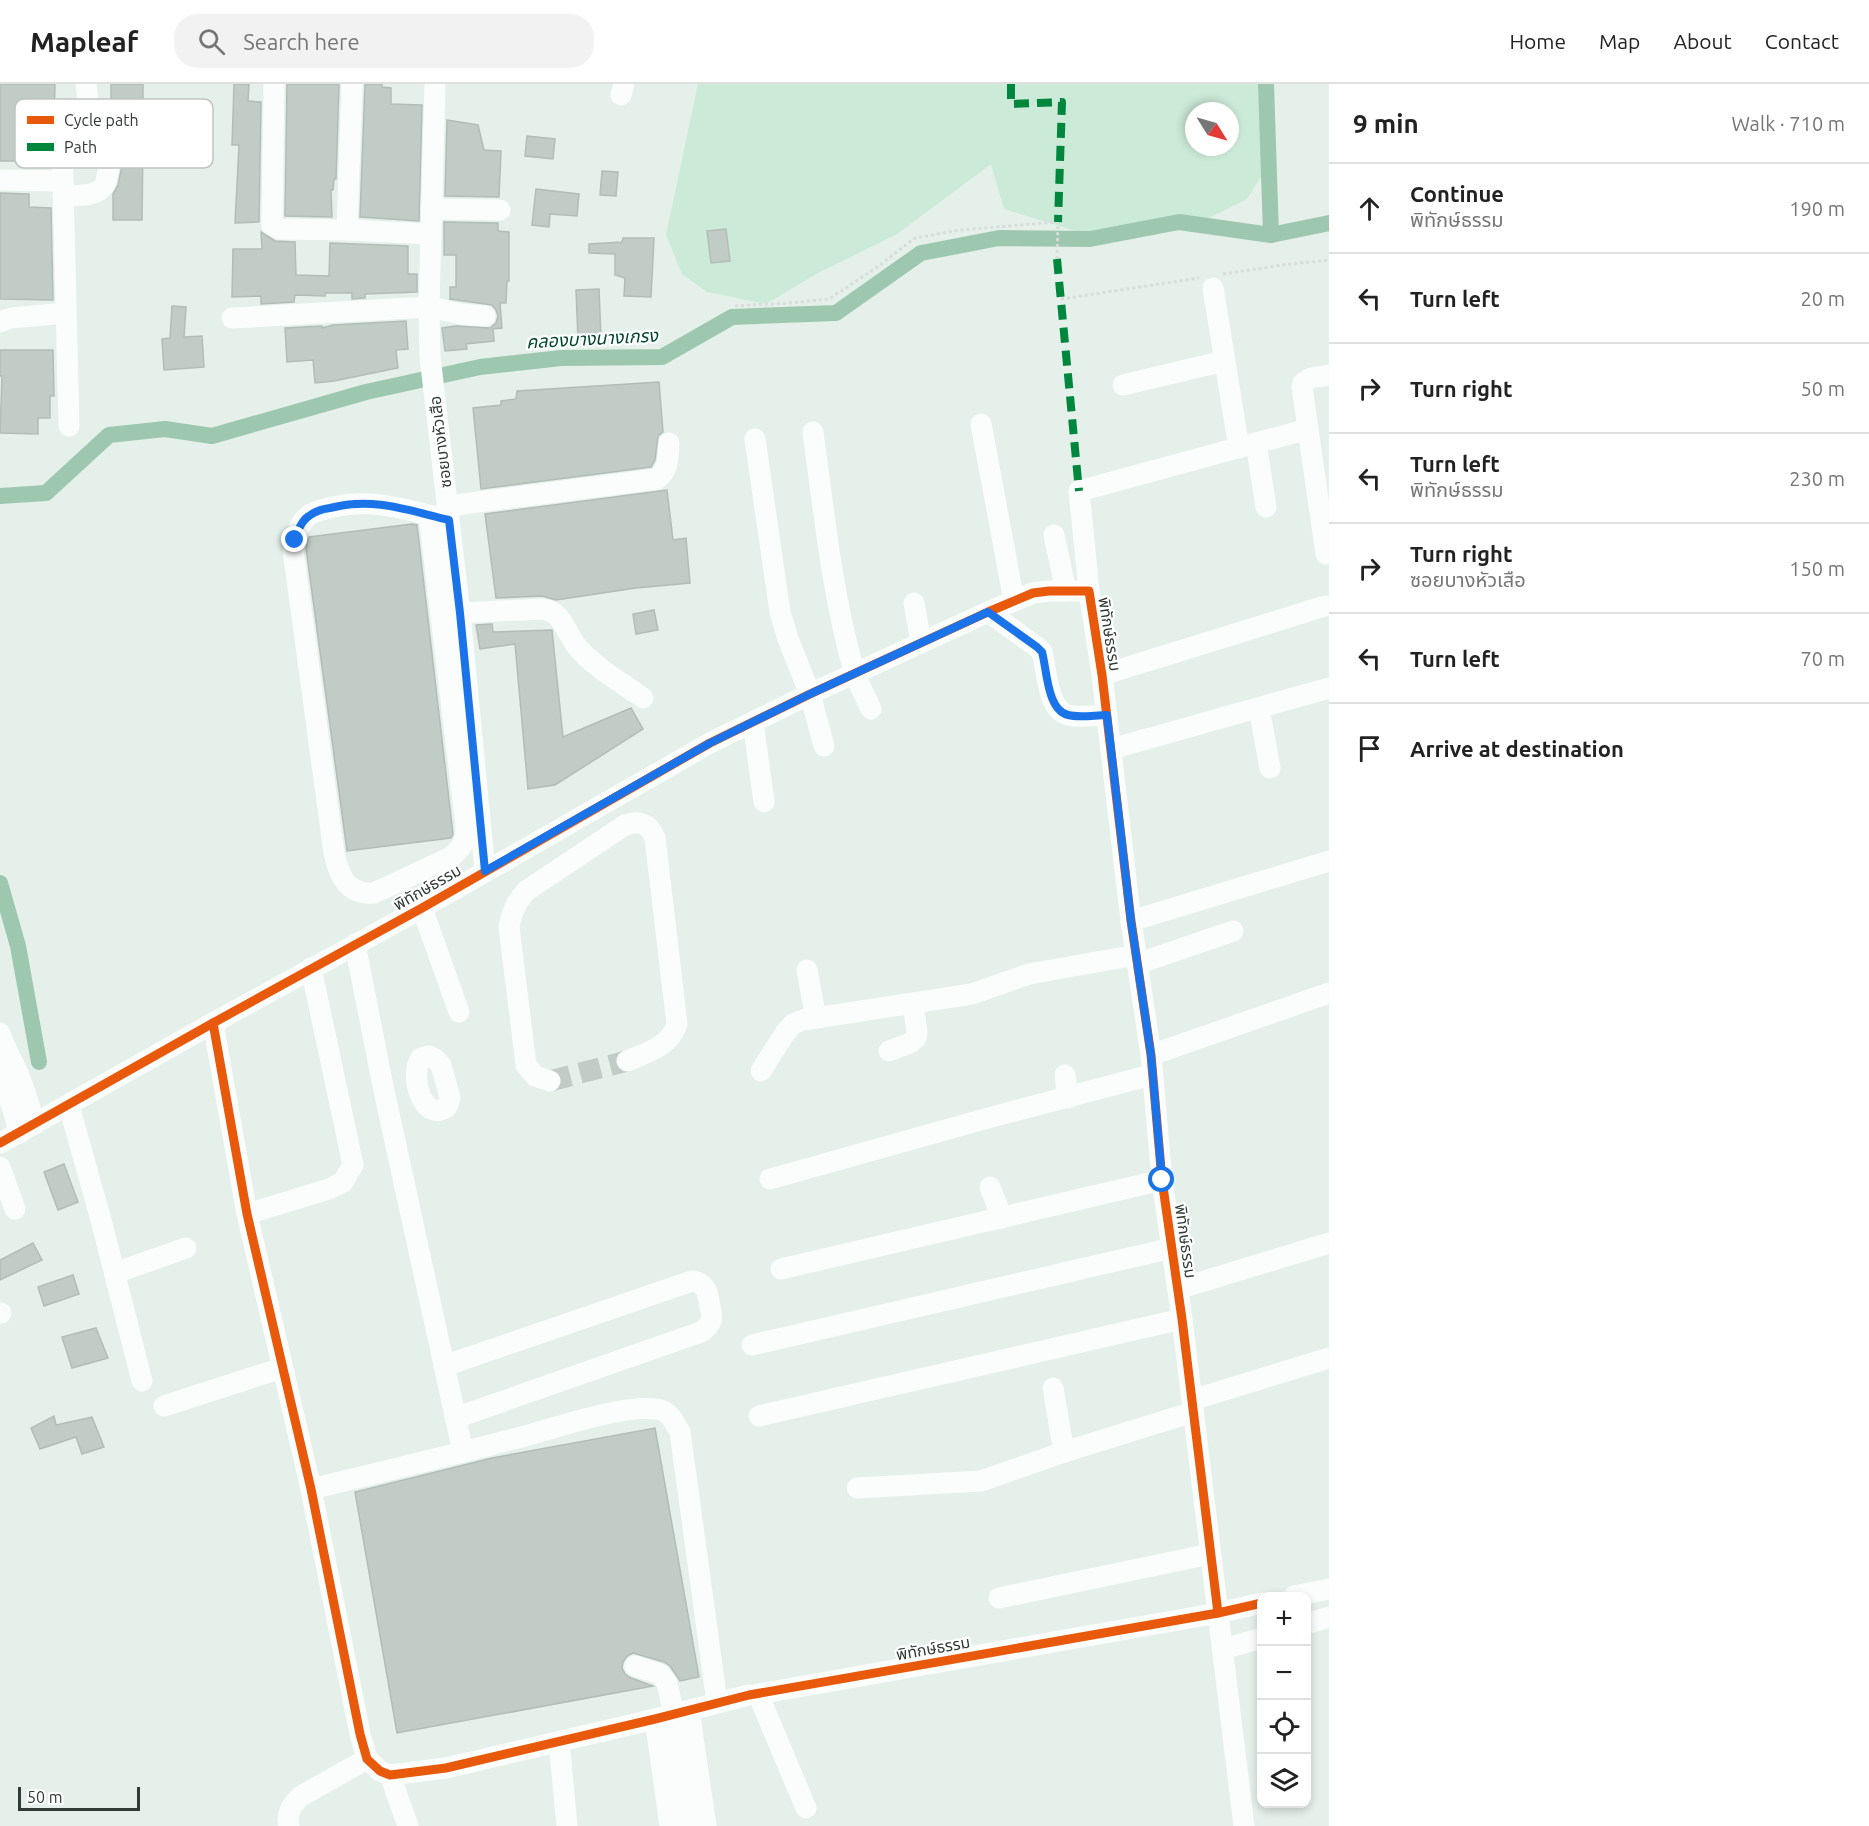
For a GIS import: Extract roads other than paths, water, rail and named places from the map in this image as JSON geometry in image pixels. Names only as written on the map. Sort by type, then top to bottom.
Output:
[{"type":"street","points":[[86,84],[87,99]]},
{"type":"street","points":[[274,84],[272,225],[280,229],[430,234]]},
{"type":"street","points":[[347,230],[352,84]]},
{"type":"street","name":"ซอยบางหัวเสือ","points":[[435,84],[430,234],[430,357],[442,513],[460,613],[485,871]]},
{"type":"street","points":[[63,168],[69,426]]},
{"type":"street","points":[[0,180],[63,188],[90,195],[100,190],[105,184],[108,168]]},
{"type":"street","points":[[432,209],[500,210]]},
{"type":"street","points":[[1209,280],[1224,361],[1266,507]]},
{"type":"street","points":[[232,318],[429,307],[461,314],[485,316]]},
{"type":"street","points":[[0,322],[11,318],[66,313]]},
{"type":"street","points":[[1124,384],[1224,361]]},
{"type":"street","points":[[1326,554],[1303,383],[1311,378],[1329,375]]},
{"type":"street","points":[[981,424],[1014,601]]},
{"type":"street","points":[[1089,591],[1079,491],[1308,429]]},
{"type":"street","points":[[813,432],[826,529],[841,614],[855,674],[871,709]]},
{"type":"street","points":[[754,439],[780,612],[810,694],[824,746]]},
{"type":"street","points":[[442,513],[466,837],[461,848],[451,857],[374,893],[364,894],[343,880],[338,871],[334,853],[293,550],[300,525],[307,516],[318,510],[342,505],[372,503],[442,513],[657,479],[667,467],[669,443]]},
{"type":"street","points":[[1054,536],[1066,591]]},
{"type":"street","name":"พิทักษ์ธรรม","points":[[0,1143],[310,968],[422,908],[710,743],[810,694],[1033,593],[1089,591],[1102,675],[1131,921],[1151,1065],[1162,1180],[1182,1319],[1218,1612]]},
{"type":"street","points":[[914,603],[921,643]]},
{"type":"street","points":[[1102,675],[1325,606]]},
{"type":"street","points":[[460,613],[551,610],[558,615],[577,647],[592,662],[643,698]]},
{"type":"street","points":[[988,612],[1042,652],[1051,697],[1061,712],[1070,715],[1107,715]]},
{"type":"street","points":[[1111,749],[1329,688]]},
{"type":"street","points":[[1259,708],[1270,768]]},
{"type":"street","points":[[753,722],[764,802]]},
{"type":"street","points":[[550,1081],[535,1076],[526,1065],[509,927],[512,911],[518,899],[526,891],[625,825],[642,822],[648,826],[655,838],[677,1024],[674,1033],[667,1041],[656,1049],[627,1061]]},
{"type":"street","points":[[555,831],[570,861]]},
{"type":"street","points":[[1131,921],[1329,861]]},
{"type":"street","points":[[422,908],[459,1012]]},
{"type":"street","points":[[761,1071],[793,1024],[816,1018],[972,994],[1029,974],[1137,960],[1233,931]]},
{"type":"street","points":[[355,944],[384,1091],[463,1452]]},
{"type":"street","points":[[247,1214],[329,1189],[343,1182],[353,1165],[310,968]]},
{"type":"street","points":[[807,970],[816,1018]]},
{"type":"street","points":[[771,1179],[1068,1098],[1329,993]]},
{"type":"street","points":[[889,1051],[910,1043],[916,1038],[913,1004]]},
{"type":"street","points":[[213,1023],[247,1214],[311,1490],[360,1734],[367,1759],[380,1771],[390,1775],[408,1826]]},
{"type":"street","points":[[3,1041],[15,1067],[27,1128]]},
{"type":"street","points":[[1065,1075],[1068,1098]]},
{"type":"street","points":[[384,1091],[417,1084]]},
{"type":"street","points":[[69,1106],[142,1382]]},
{"type":"street","points":[[0,1167],[15,1209]]},
{"type":"street","points":[[781,1269],[1162,1180]]},
{"type":"street","points":[[990,1187],[1002,1218]]},
{"type":"street","points":[[1178,1289],[1329,1243]]},
{"type":"street","points":[[115,1273],[186,1248]]},
{"type":"street","points":[[752,1345],[1172,1248]]},
{"type":"street","points":[[444,1366],[692,1281],[705,1286],[708,1294],[712,1319],[709,1326],[700,1332],[455,1418]]},
{"type":"street","points":[[759,1416],[1182,1319]]},
{"type":"street","points":[[856,1488],[981,1480],[1329,1358]]},
{"type":"street","points":[[164,1406],[282,1368]]},
{"type":"street","points":[[1053,1388],[1064,1452]]},
{"type":"street","points":[[311,1490],[626,1410],[657,1409],[667,1413],[674,1419],[680,1432],[717,1702]]},
{"type":"street","points":[[999,1598],[1210,1554]]},
{"type":"street","points":[[1311,1593],[1329,1589]]},
{"type":"street","name":"พิทักษ์ธรรม","points":[[390,1775],[446,1768],[717,1702],[1257,1604]]},
{"type":"street","points":[[1218,1612],[1244,1826]]},
{"type":"street","points":[[1311,1622],[1329,1617]]},
{"type":"street","points":[[1223,1649],[1257,1639]]},
{"type":"street","points":[[635,1666],[660,1674],[667,1683],[689,1826]]},
{"type":"street","points":[[753,1695],[806,1817]]},
{"type":"street","points":[[670,1826],[673,1714]]},
{"type":"street","points":[[673,1714],[706,1826]]},
{"type":"street","points":[[559,1742],[567,1826]]},
{"type":"street","points":[[289,1826],[289,1813],[294,1802],[367,1759]]},
{"type":"waterway","points":[[1266,84],[1271,235]]},
{"type":"waterway","name":"คลองบางนางเกรง","points":[[0,496],[46,493],[109,435],[165,429],[212,436],[366,392],[480,367],[561,358],[662,357],[732,317],[836,313],[921,253],[999,238],[1090,239],[1179,222],[1271,235],[1329,223]]},
{"type":"waterway","points":[[0,883],[18,946],[39,1062]]},
{"type":"tunnel","points":[[550,1081],[627,1061]]}]
